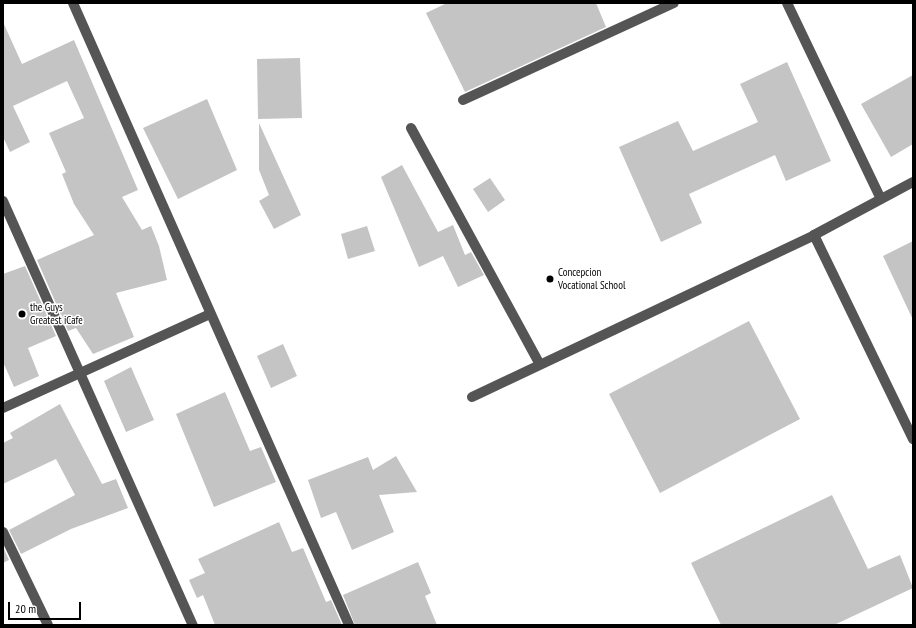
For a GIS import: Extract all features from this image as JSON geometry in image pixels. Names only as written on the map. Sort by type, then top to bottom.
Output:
[{"type":"street","points":[[72,3],[208,315],[349,625]]},
{"type":"street","points":[[463,100],[674,3]]},
{"type":"street","points":[[787,3],[881,199]]},
{"type":"street","points":[[411,128],[539,363]]},
{"type":"street","points":[[472,397],[539,363],[814,235],[913,182]]},
{"type":"street","points":[[3,201],[193,625]]},
{"type":"street","points":[[814,235],[913,439]]},
{"type":"street","points":[[3,408],[208,315]]},
{"type":"street","points":[[3,532],[48,625]]},
{"type":"building","points":[[447,3],[596,3],[606,27],[465,92],[426,13]]},
{"type":"building","points":[[3,22],[22,64],[74,40],[138,190],[122,197],[142,230],[151,226],[159,246],[167,280],[116,293],[134,337],[93,354],[76,328],[68,331],[37,260],[94,235],[74,204],[62,174],[66,172],[49,133],[84,118],[67,81],[13,106],[30,142],[10,152],[3,137]]},
{"type":"building","points":[[300,58],[302,118],[258,119],[257,59]]},
{"type":"building","points":[[787,62],[831,161],[786,181],[775,155],[689,194],[702,223],[661,242],[619,147],[678,121],[693,151],[758,122],[740,84]]},
{"type":"building","points":[[913,75],[913,144],[891,157],[861,104]]},
{"type":"building","points":[[207,99],[237,170],[178,199],[143,128]]},
{"type":"building","points":[[259,123],[301,215],[274,229],[259,201],[269,195],[259,170]]},
{"type":"building","points":[[402,165],[438,232],[453,225],[465,255],[471,252],[484,275],[458,287],[443,256],[419,267],[381,177]]},
{"type":"building","points":[[490,178],[505,200],[488,212],[473,189]]},
{"type":"building","points":[[367,226],[375,251],[348,259],[341,234]]},
{"type":"building","points":[[913,241],[913,320],[883,256]]},
{"type":"building","points":[[25,266],[56,336],[28,348],[39,376],[14,387],[3,362],[3,274]]},
{"type":"building","points":[[749,321],[800,419],[660,493],[609,394]]},
{"type":"building","points":[[283,344],[297,376],[271,388],[257,356]]},
{"type":"building","points":[[131,367],[154,420],[126,432],[104,381]]},
{"type":"building","points":[[225,392],[250,451],[261,447],[276,482],[214,507],[176,414]]},
{"type":"building","points":[[60,404],[102,484],[116,479],[128,508],[71,529],[21,554],[9,530],[75,495],[56,459],[3,484],[3,443],[13,438],[10,433]]},
{"type":"building","points":[[396,456],[417,492],[379,495],[394,532],[352,550],[336,512],[321,518],[308,480],[368,457],[373,470]]},
{"type":"building","points":[[832,495],[868,569],[900,555],[913,588],[834,625],[721,625],[691,563]]},
{"type":"building","points":[[279,522],[292,552],[303,548],[326,602],[331,600],[342,625],[215,625],[203,595],[197,598],[189,580],[205,573],[198,559]]},
{"type":"building","points":[[3,547],[9,560],[3,563]]},
{"type":"building","points":[[418,562],[431,593],[425,596],[437,625],[355,625],[343,595]]},
{"type":"place","name":"Concepcion Vocational School","points":[[550,279]]},
{"type":"place","name":"the Guys Greatest iCafe","points":[[22,314]]}]
